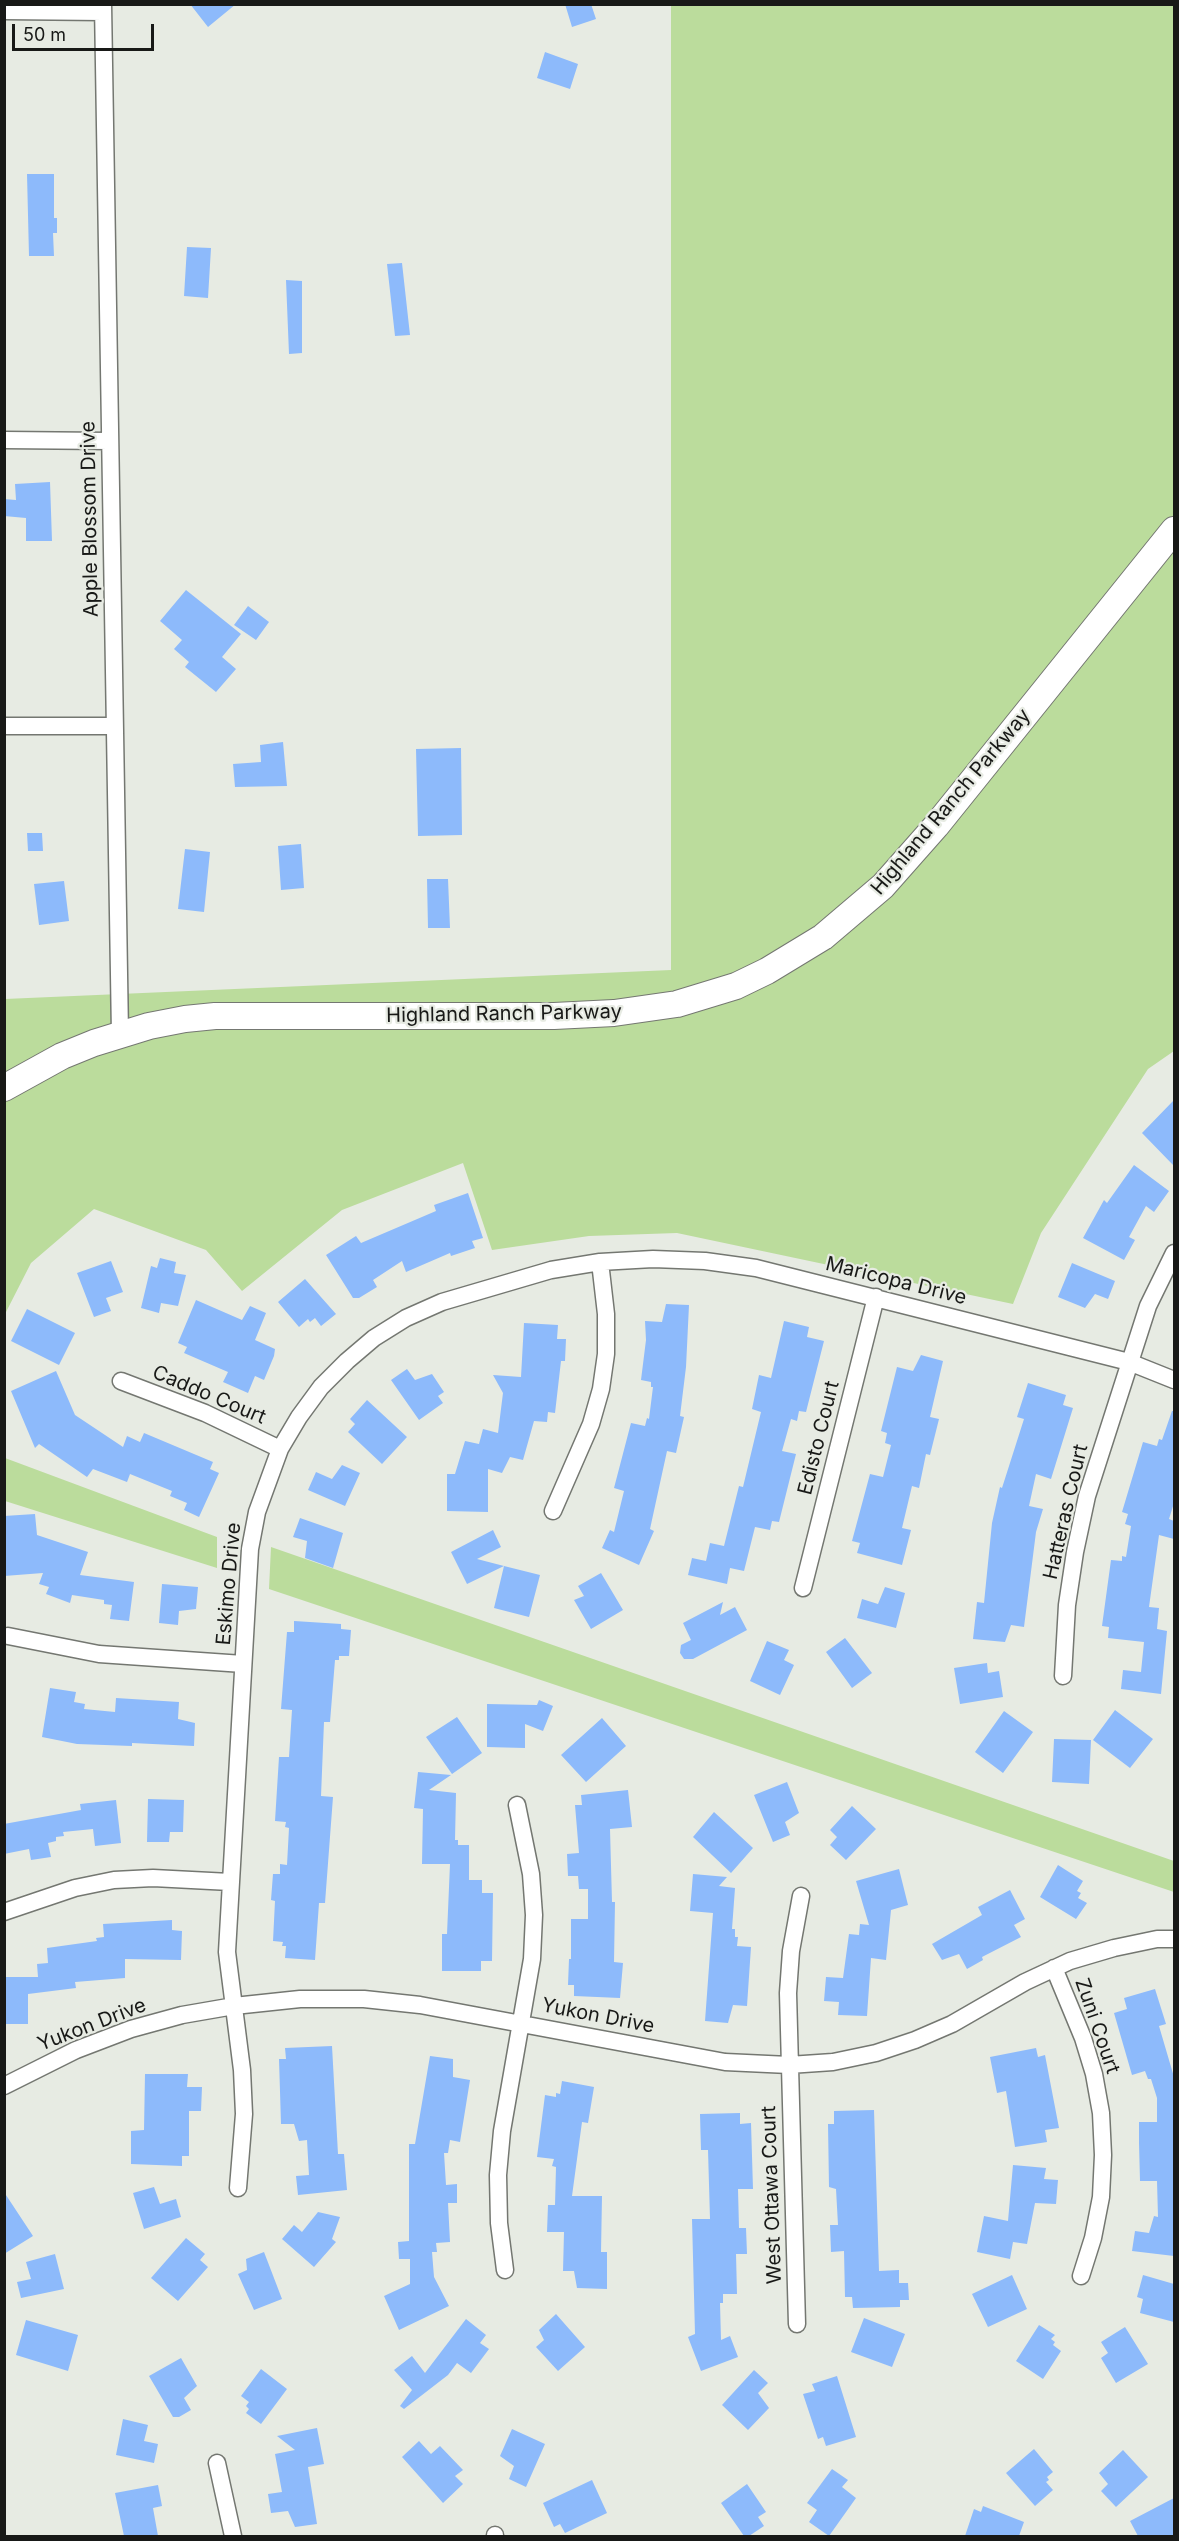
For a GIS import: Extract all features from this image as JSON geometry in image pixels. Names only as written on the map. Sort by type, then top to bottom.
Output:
[{"type":"main road","name":"Highland Ranch Parkway","points":[[4,1088],[62,1056],[120,1034],[176,1021],[215,1016],[564,1016],[614,1013],[686,1002],[736,986],[767,972],[822,937],[883,886],[936,826],[1174,530]]},
{"type":"street","points":[[4,11],[103,8]]},
{"type":"street","name":"Apple Blossom Drive","points":[[103,8],[120,1034]]},
{"type":"street","points":[[4,440],[109,441]]},
{"type":"street","points":[[4,726],[114,726]]},
{"type":"street","name":"Hatteras Court","points":[[1063,1676],[1067,1605],[1075,1551],[1087,1496],[1148,1306],[1174,1253]]},
{"type":"street","name":"Maricopa Drive","points":[[600,1262],[653,1259],[705,1261],[756,1268],[1129,1362],[1174,1380]]},
{"type":"street","points":[[553,1510],[591,1424],[601,1389],[606,1354],[606,1314],[600,1262]]},
{"type":"street","name":"Eskimo Drive","points":[[238,2188],[244,2114],[242,2070],[226,1952],[250,1549],[257,1512],[280,1449],[298,1417],[321,1387],[374,1338],[406,1318],[442,1302],[506,1282],[551,1270],[600,1262]]},
{"type":"street","name":"Edisto Court","points":[[803,1588],[876,1297]]},
{"type":"street","name":"Caddo Court","points":[[122,1381],[205,1413],[280,1449]]},
{"type":"street","points":[[8,1636],[99,1654],[243,1664]]},
{"type":"street","points":[[505,2270],[499,2223],[498,2175],[502,2131],[532,1959],[534,1915],[531,1874],[517,1805]]},
{"type":"street","points":[[4,1912],[75,1888],[114,1880],[153,1878],[230,1882]]},
{"type":"street","name":"West Ottawa Court","points":[[797,2324],[788,1993],[791,1951],[801,1896]]},
{"type":"street","name":"Yukon Drive","points":[[4,2086],[76,2050],[182,2015],[234,2006],[300,1999],[364,2000],[420,2005],[725,2062],[789,2065],[833,2062],[876,2053],[915,2040],[952,2024],[1054,1968],[1114,1948],[1157,1939],[1174,1939]]},
{"type":"street","name":"Zuni Court","points":[[1054,1968],[1083,2038],[1094,2074],[1101,2113],[1103,2155],[1101,2197],[1093,2238],[1082,2276]]},
{"type":"street","points":[[217,2463],[233,2536]]},
{"type":"green space","points":[[671,5],[1174,5],[1174,1051],[1148,1069],[1041,1233],[1013,1304],[677,1233],[589,1236],[492,1250],[463,1163],[342,1210],[242,1291],[206,1250],[94,1209],[31,1263],[5,1314],[5,999],[671,970]]},
{"type":"green space","points":[[5,1458],[217,1537],[217,1568],[5,1501]]},
{"type":"green space","points":[[271,1547],[1174,1861],[1174,1892],[269,1589]]},
{"type":"building","points":[[190,4],[236,4],[208,27]]},
{"type":"building","points":[[565,4],[591,4],[596,19],[572,27]]},
{"type":"building","points":[[545,52],[578,64],[570,89],[537,78]]},
{"type":"building","points":[[27,174],[54,174],[54,218],[57,218],[57,233],[53,233],[54,256],[29,256]]},
{"type":"building","points":[[187,247],[211,248],[208,298],[184,296]]},
{"type":"building","points":[[402,263],[410,335],[395,336],[387,264]]},
{"type":"building","points":[[286,280],[302,281],[302,353],[289,354]]},
{"type":"building","points":[[50,482],[52,541],[26,541],[26,518],[4,516],[4,499],[16,500],[15,484]]},
{"type":"building","points":[[186,590],[241,634],[222,657],[236,669],[216,692],[185,667],[189,662],[174,649],[182,640],[160,621]]},
{"type":"building","points":[[248,606],[269,622],[256,640],[234,625]]},
{"type":"building","points":[[283,742],[287,786],[235,787],[233,764],[261,762],[260,745]]},
{"type":"building","points":[[461,748],[462,835],[418,836],[416,749]]},
{"type":"building","points":[[27,833],[42,833],[43,851],[28,851]]},
{"type":"building","points":[[301,844],[304,888],[281,890],[278,846]]},
{"type":"building","points":[[185,849],[210,852],[204,912],[178,909]]},
{"type":"building","points":[[427,879],[448,879],[450,928],[428,928]]},
{"type":"building","points":[[64,881],[69,921],[39,925],[34,884]]},
{"type":"building","points":[[1174,1100],[1174,1166],[1142,1133]]},
{"type":"building","points":[[1134,1165],[1169,1191],[1154,1212],[1146,1206],[1129,1237],[1135,1240],[1124,1260],[1083,1238],[1104,1200],[1107,1203]]},
{"type":"building","points":[[468,1193],[483,1238],[472,1241],[475,1248],[451,1256],[450,1253],[406,1272],[402,1261],[373,1280],[377,1287],[359,1298],[353,1298],[326,1255],[356,1236],[361,1243],[436,1211],[434,1205]]},
{"type":"building","points":[[160,1258],[176,1262],[174,1273],[186,1275],[178,1306],[161,1303],[159,1313],[141,1308],[151,1266],[157,1268]]},
{"type":"building","points":[[111,1261],[123,1292],[106,1298],[111,1311],[94,1317],[77,1273]]},
{"type":"building","points":[[1072,1263],[1115,1281],[1108,1299],[1095,1294],[1085,1308],[1058,1297]]},
{"type":"building","points":[[305,1279],[336,1314],[321,1326],[315,1318],[310,1322],[308,1319],[299,1327],[278,1302]]},
{"type":"building","points":[[196,1300],[242,1320],[250,1306],[266,1313],[255,1340],[275,1349],[274,1356],[264,1380],[255,1376],[248,1393],[223,1382],[228,1372],[184,1353],[187,1347],[178,1343]]},
{"type":"building","points":[[666,1304],[689,1305],[686,1367],[680,1416],[684,1417],[676,1453],[667,1451],[650,1529],[654,1531],[639,1565],[602,1548],[610,1530],[614,1532],[624,1491],[614,1488],[631,1423],[645,1426],[647,1418],[649,1419],[653,1387],[651,1387],[651,1382],[641,1380],[646,1340],[645,1321],[662,1322]]},
{"type":"building","points":[[27,1309],[75,1333],[59,1365],[11,1341]]},
{"type":"building","points":[[784,1321],[809,1327],[807,1337],[824,1341],[806,1412],[799,1411],[797,1421],[791,1419],[782,1451],[796,1454],[779,1522],[772,1521],[770,1530],[755,1527],[744,1571],[730,1568],[727,1584],[688,1575],[692,1558],[706,1561],[710,1543],[724,1546],[739,1486],[743,1487],[761,1412],[752,1409],[759,1375],[771,1378]]},
{"type":"building","points":[[524,1323],[558,1325],[557,1339],[566,1339],[565,1361],[561,1361],[555,1413],[548,1412],[547,1422],[534,1421],[523,1460],[510,1457],[502,1473],[488,1469],[488,1512],[447,1511],[447,1474],[455,1474],[465,1441],[479,1444],[483,1429],[498,1433],[503,1393],[493,1375],[521,1377]]},
{"type":"building","points":[[921,1355],[943,1361],[930,1417],[939,1419],[930,1455],[926,1454],[919,1488],[912,1486],[902,1528],[911,1530],[902,1565],[857,1553],[860,1543],[852,1541],[870,1474],[883,1477],[891,1445],[885,1443],[887,1433],[881,1431],[897,1367],[913,1371]]},
{"type":"building","points":[[407,1369],[415,1380],[432,1374],[444,1392],[438,1396],[443,1403],[419,1420],[391,1380]]},
{"type":"building","points":[[56,1371],[75,1415],[123,1447],[127,1436],[140,1442],[144,1433],[213,1462],[210,1469],[219,1473],[199,1517],[184,1510],[187,1503],[170,1496],[172,1491],[130,1474],[127,1482],[93,1469],[87,1477],[39,1444],[35,1448],[11,1391]]},
{"type":"building","points":[[1028,1383],[1066,1395],[1063,1405],[1073,1408],[1051,1479],[1036,1474],[1029,1506],[1043,1509],[1036,1532],[1024,1627],[1011,1625],[1005,1642],[973,1639],[977,1602],[984,1603],[992,1523],[1000,1487],[1002,1488],[1024,1419],[1017,1417]]},
{"type":"building","points":[[367,1400],[407,1437],[382,1464],[348,1432],[355,1424],[350,1419]]},
{"type":"building","points":[[1172,1411],[1174,1411],[1174,1503],[1169,1519],[1174,1521],[1174,1539],[1159,1535],[1149,1607],[1159,1608],[1157,1629],[1167,1631],[1161,1694],[1121,1689],[1123,1670],[1141,1672],[1144,1642],[1108,1638],[1109,1627],[1102,1626],[1111,1560],[1122,1561],[1122,1556],[1126,1557],[1131,1526],[1125,1524],[1128,1514],[1122,1512],[1143,1442],[1157,1446],[1159,1439],[1162,1440]]},
{"type":"building","points":[[342,1465],[360,1473],[345,1506],[308,1490],[316,1472],[332,1479]]},
{"type":"building","points":[[35,1514],[37,1535],[88,1552],[80,1575],[134,1582],[129,1621],[110,1619],[112,1605],[104,1604],[104,1600],[72,1595],[70,1603],[46,1594],[49,1587],[39,1584],[43,1573],[4,1576],[4,1516]]},
{"type":"building","points":[[300,1518],[343,1533],[333,1568],[305,1558],[307,1541],[293,1537]]},
{"type":"building","points":[[493,1530],[501,1547],[477,1559],[504,1566],[467,1584],[451,1552]]},
{"type":"building","points":[[504,1566],[540,1575],[529,1617],[494,1608]]},
{"type":"building","points":[[601,1573],[623,1610],[591,1629],[574,1600],[584,1596],[578,1586]]},
{"type":"building","points":[[162,1584],[198,1587],[196,1609],[179,1611],[178,1625],[159,1623]]},
{"type":"building","points":[[885,1587],[905,1593],[896,1628],[857,1618],[862,1599],[878,1604]]},
{"type":"building","points":[[723,1602],[720,1615],[735,1607],[747,1630],[693,1659],[684,1659],[680,1653],[681,1645],[691,1640],[683,1623]]},
{"type":"building","points":[[294,1621],[341,1624],[341,1629],[351,1630],[349,1656],[339,1656],[339,1660],[335,1660],[330,1722],[324,1722],[321,1796],[333,1797],[325,1903],[319,1903],[315,1960],[285,1958],[286,1946],[282,1946],[283,1942],[273,1941],[275,1901],[271,1900],[273,1874],[280,1874],[280,1864],[287,1865],[289,1828],[285,1827],[286,1822],[275,1821],[279,1757],[289,1757],[292,1710],[281,1709],[287,1632],[294,1632]]},
{"type":"building","points":[[845,1638],[872,1673],[852,1688],[826,1652]]},
{"type":"building","points":[[767,1641],[789,1650],[784,1660],[794,1665],[780,1695],[750,1681]]},
{"type":"building","points":[[987,1663],[988,1673],[999,1671],[1003,1697],[960,1704],[954,1668]]},
{"type":"building","points":[[50,1688],[76,1692],[74,1702],[85,1704],[84,1709],[115,1712],[116,1698],[179,1702],[178,1719],[195,1723],[194,1746],[132,1743],[132,1746],[77,1744],[42,1737]]},
{"type":"building","points":[[539,1700],[553,1706],[543,1731],[525,1724],[525,1748],[487,1747],[487,1704],[537,1705]]},
{"type":"building","points":[[1115,1710],[1153,1739],[1130,1768],[1093,1740]]},
{"type":"building","points":[[1004,1711],[1033,1732],[1003,1773],[975,1752]]},
{"type":"building","points":[[457,1717],[482,1753],[452,1774],[426,1737]]},
{"type":"building","points":[[602,1718],[626,1746],[586,1782],[561,1755]]},
{"type":"building","points":[[1054,1739],[1091,1740],[1089,1784],[1052,1782]]},
{"type":"building","points":[[418,1772],[451,1775],[429,1790],[456,1793],[455,1840],[458,1840],[458,1845],[469,1845],[469,1880],[482,1880],[482,1893],[493,1893],[492,1961],[481,1961],[481,1971],[442,1971],[442,1934],[447,1934],[450,1864],[422,1864],[423,1809],[414,1808]]},
{"type":"building","points":[[787,1782],[799,1813],[785,1822],[790,1835],[773,1842],[754,1795]]},
{"type":"building","points":[[628,1790],[632,1827],[610,1829],[612,1902],[615,1902],[614,1962],[623,1963],[620,1998],[574,1996],[574,1985],[568,1985],[569,1959],[571,1959],[571,1919],[588,1919],[588,1889],[579,1889],[578,1876],[568,1876],[567,1854],[579,1853],[575,1805],[582,1805],[581,1795]]},
{"type":"building","points":[[148,1799],[184,1800],[183,1832],[170,1832],[169,1842],[147,1842]]},
{"type":"building","points":[[116,1800],[121,1843],[95,1846],[93,1829],[63,1832],[64,1836],[56,1837],[56,1841],[48,1843],[51,1857],[31,1860],[29,1849],[4,1854],[4,1824],[81,1810],[80,1804]]},
{"type":"building","points":[[852,1806],[876,1829],[846,1860],[830,1845],[837,1837],[830,1830]]},
{"type":"building","points":[[714,1812],[753,1848],[731,1873],[693,1837]]},
{"type":"building","points":[[1058,1865],[1083,1881],[1077,1891],[1081,1893],[1078,1898],[1087,1903],[1076,1919],[1040,1897]]},
{"type":"building","points":[[899,1869],[908,1905],[891,1910],[886,1960],[871,1958],[867,2016],[838,2015],[839,2002],[824,2001],[826,1977],[843,1978],[849,1934],[859,1935],[860,1924],[869,1925],[856,1881]]},
{"type":"building","points":[[693,1874],[727,1877],[719,1886],[735,1888],[732,1929],[735,1929],[735,1937],[738,1937],[737,1946],[751,1947],[747,2006],[733,2005],[728,2023],[705,2021],[713,1913],[690,1911]]},
{"type":"building","points":[[1010,1890],[1025,1919],[1014,1925],[1021,1937],[982,1957],[983,1960],[967,1969],[959,1954],[942,1960],[932,1944],[982,1915],[978,1907]]},
{"type":"building","points":[[172,1920],[172,1930],[182,1931],[181,1960],[125,1959],[125,1978],[75,1982],[76,1988],[28,1994],[28,2024],[4,2024],[4,1977],[38,1977],[37,1964],[48,1963],[47,1948],[97,1941],[96,1938],[104,1937],[103,1924]]},
{"type":"building","points":[[1155,1989],[1166,2024],[1159,2026],[1174,2077],[1174,2256],[1132,2251],[1135,2231],[1149,2233],[1154,2216],[1158,2217],[1157,2181],[1140,2181],[1139,2143],[1139,2122],[1157,2122],[1157,2098],[1151,2079],[1148,2079],[1145,2071],[1132,2075],[1114,2013],[1127,2009],[1124,1998]]},
{"type":"building","points":[[332,2046],[338,2154],[344,2154],[347,2190],[298,2195],[296,2176],[309,2175],[307,2140],[299,2141],[294,2124],[281,2124],[279,2059],[286,2059],[285,2048]]},
{"type":"building","points":[[1036,2048],[1038,2057],[1045,2055],[1059,2128],[1045,2130],[1047,2142],[1015,2147],[1006,2091],[997,2093],[990,2057]]},
{"type":"building","points":[[430,2056],[453,2059],[453,2077],[470,2080],[460,2142],[450,2140],[448,2153],[444,2153],[446,2185],[457,2184],[457,2203],[448,2203],[450,2242],[436,2243],[437,2252],[432,2252],[434,2277],[449,2306],[399,2330],[384,2296],[410,2284],[410,2259],[399,2259],[398,2242],[409,2241],[409,2144],[415,2144]]},
{"type":"building","points":[[145,2074],[188,2074],[187,2087],[202,2087],[201,2111],[189,2111],[189,2156],[182,2156],[182,2166],[131,2164],[131,2131],[144,2130]]},
{"type":"building","points":[[562,2081],[594,2087],[588,2123],[582,2122],[572,2196],[602,2196],[601,2252],[607,2252],[607,2289],[577,2288],[574,2271],[563,2271],[564,2232],[547,2232],[548,2205],[555,2205],[556,2167],[552,2166],[554,2159],[537,2157],[545,2095],[556,2097],[556,2093],[560,2094]]},
{"type":"building","points":[[874,2110],[879,2271],[899,2270],[899,2283],[908,2283],[909,2300],[900,2300],[900,2307],[853,2308],[852,2297],[845,2297],[844,2251],[831,2252],[830,2225],[838,2225],[836,2189],[829,2187],[828,2124],[834,2124],[834,2111]]},
{"type":"building","points":[[740,2113],[740,2124],[751,2123],[753,2189],[738,2189],[739,2228],[746,2228],[747,2254],[736,2254],[737,2294],[723,2294],[723,2303],[720,2303],[721,2340],[730,2336],[738,2357],[701,2371],[688,2337],[695,2334],[692,2219],[710,2219],[708,2150],[701,2150],[700,2114]]},
{"type":"building","points":[[1013,2165],[1046,2168],[1044,2179],[1058,2180],[1056,2204],[1035,2203],[1027,2244],[1013,2242],[1010,2259],[977,2252],[984,2216],[1008,2221]]},
{"type":"building","points":[[154,2187],[160,2204],[176,2199],[181,2217],[144,2229],[133,2193]]},
{"type":"building","points":[[4,2192],[33,2236],[4,2254]]},
{"type":"building","points":[[318,2212],[340,2217],[332,2239],[336,2242],[314,2267],[282,2239],[294,2225],[302,2232]]},
{"type":"building","points":[[186,2238],[205,2254],[200,2260],[208,2267],[178,2301],[151,2278]]},
{"type":"building","points":[[264,2252],[282,2299],[254,2310],[238,2274],[247,2270],[246,2259]]},
{"type":"building","points":[[55,2254],[64,2289],[21,2298],[17,2282],[31,2279],[26,2262]]},
{"type":"building","points":[[1012,2275],[1027,2309],[988,2327],[972,2294]]},
{"type":"building","points":[[1143,2275],[1174,2284],[1174,2322],[1140,2313],[1143,2299],[1137,2297]]},
{"type":"building","points":[[556,2314],[585,2347],[558,2371],[536,2347],[544,2340],[539,2330]]},
{"type":"building","points":[[864,2318],[905,2334],[892,2367],[851,2352]]},
{"type":"building","points":[[466,2319],[486,2335],[480,2343],[489,2349],[471,2373],[457,2363],[448,2375],[404,2409],[400,2406],[412,2390],[394,2370],[412,2356],[425,2373]]},
{"type":"building","points":[[26,2320],[78,2335],[68,2371],[16,2355]]},
{"type":"building","points":[[1039,2325],[1055,2335],[1051,2339],[1055,2342],[1053,2345],[1061,2351],[1043,2379],[1016,2361]]},
{"type":"building","points":[[1125,2327],[1148,2364],[1116,2383],[1101,2358],[1108,2353],[1101,2342]]},
{"type":"building","points":[[181,2358],[197,2386],[184,2398],[191,2410],[179,2417],[173,2417],[149,2376]]},
{"type":"building","points":[[261,2369],[287,2389],[261,2424],[246,2413],[249,2409],[246,2406],[249,2402],[241,2396]]},
{"type":"building","points":[[754,2370],[768,2383],[758,2393],[769,2408],[748,2430],[722,2405]]},
{"type":"building","points":[[837,2376],[856,2437],[826,2446],[823,2437],[818,2439],[803,2394],[815,2391],[812,2384]]},
{"type":"building","points":[[123,2419],[148,2425],[144,2441],[158,2444],[154,2463],[116,2455]]},
{"type":"building","points":[[317,2428],[324,2464],[308,2467],[317,2524],[295,2527],[288,2511],[271,2513],[268,2494],[282,2492],[275,2454],[295,2450],[277,2436]]},
{"type":"building","points":[[512,2429],[545,2444],[526,2487],[509,2479],[514,2466],[500,2456]]},
{"type":"building","points":[[419,2441],[431,2454],[440,2446],[463,2470],[455,2476],[463,2484],[443,2503],[402,2457]]},
{"type":"building","points":[[1034,2449],[1053,2472],[1047,2477],[1049,2480],[1046,2482],[1053,2490],[1035,2506],[1006,2473]]},
{"type":"building","points":[[1123,2450],[1148,2477],[1116,2507],[1101,2491],[1108,2484],[1099,2473]]},
{"type":"building","points":[[832,2469],[848,2480],[842,2487],[856,2498],[829,2536],[809,2522],[817,2510],[807,2503]]},
{"type":"building","points":[[592,2480],[607,2513],[565,2533],[560,2524],[554,2527],[543,2503]]},
{"type":"building","points":[[747,2484],[766,2512],[758,2517],[764,2526],[749,2536],[744,2536],[721,2503]]},
{"type":"building","points":[[158,2485],[162,2506],[153,2508],[158,2536],[124,2536],[115,2493]]},
{"type":"building","points":[[1174,2498],[1174,2536],[1138,2536],[1130,2521]]},
{"type":"building","points":[[983,2506],[1024,2522],[1019,2536],[965,2536],[974,2509],[981,2512]]}]
